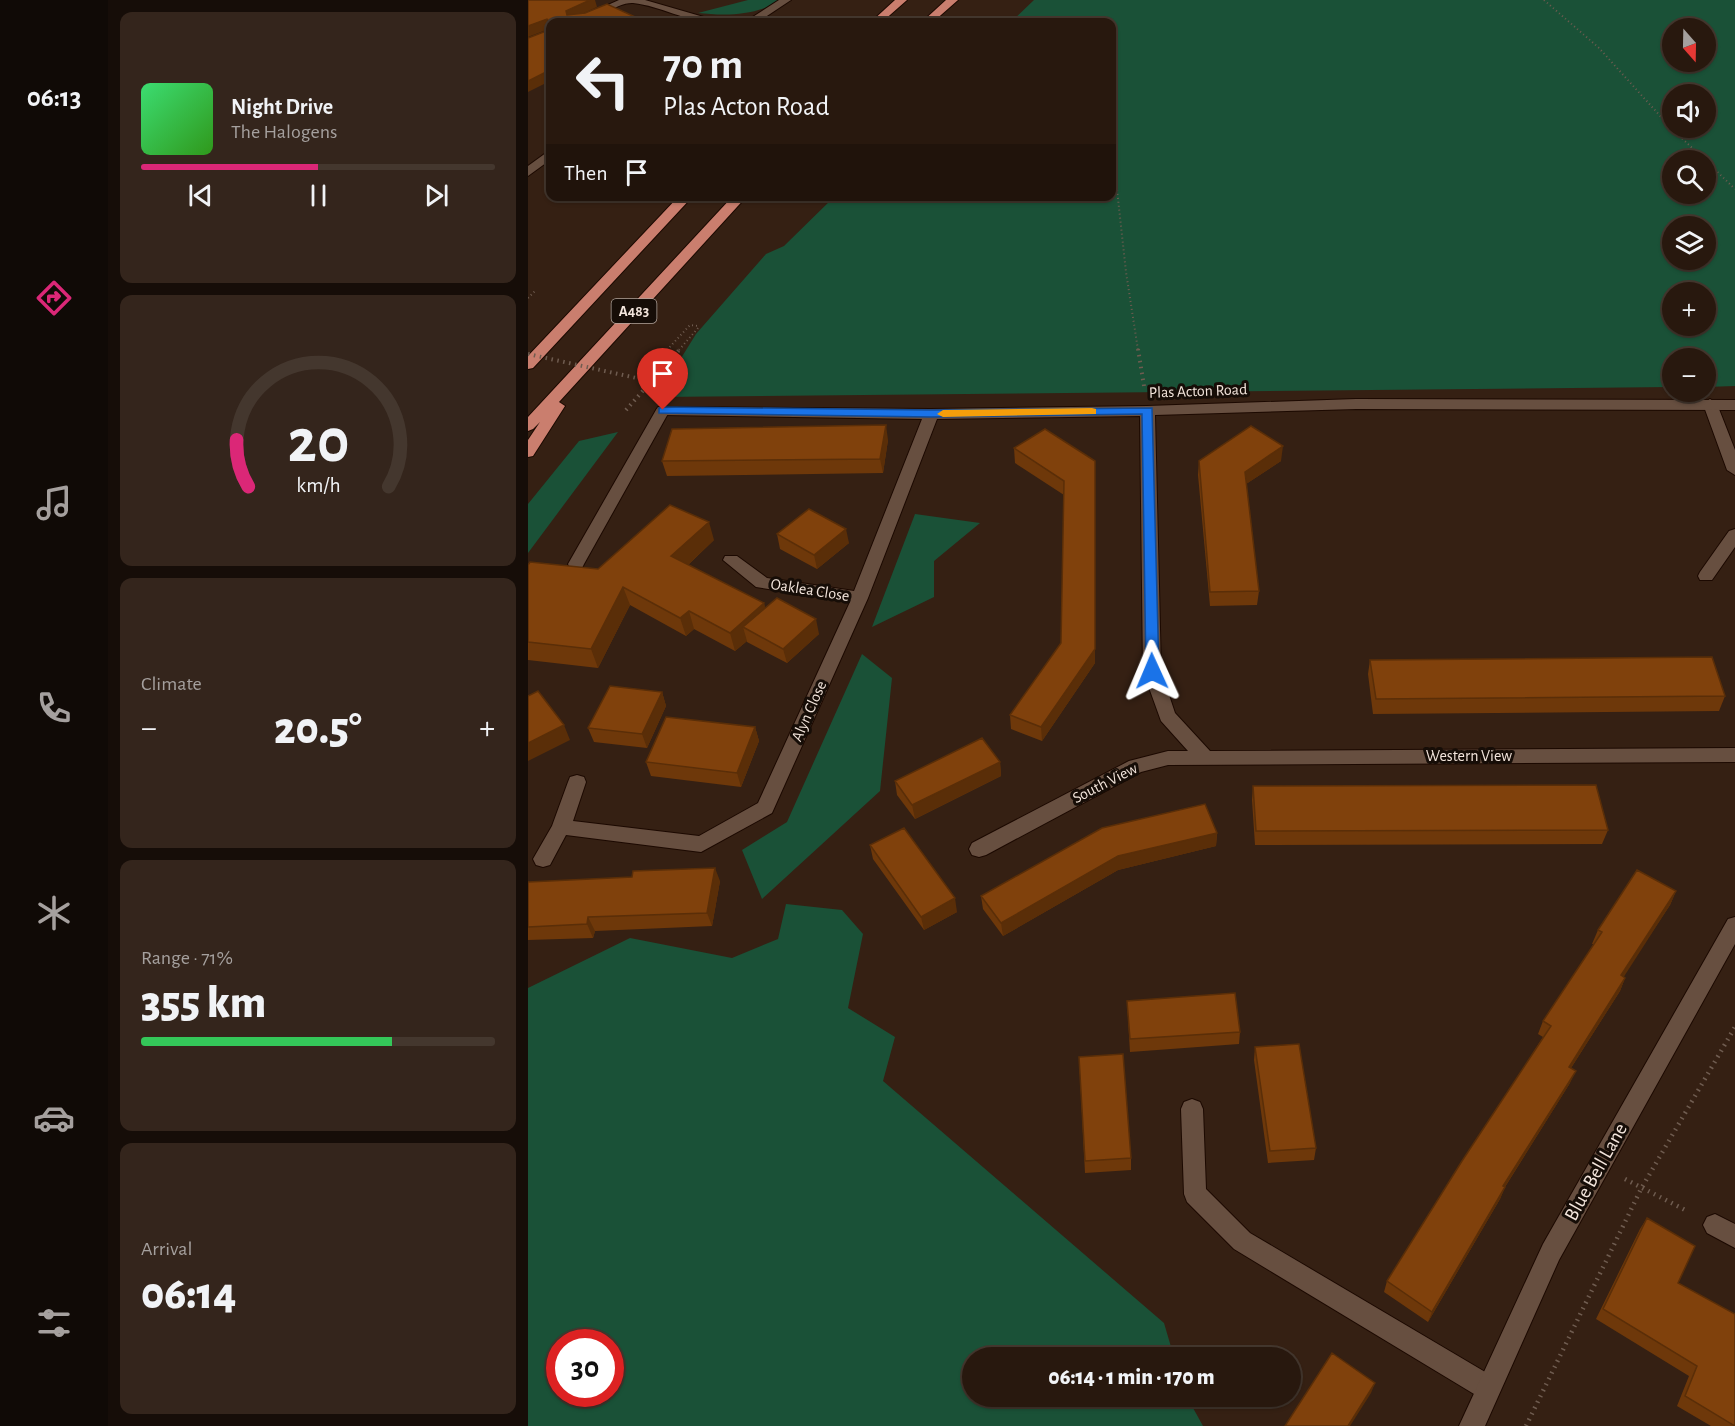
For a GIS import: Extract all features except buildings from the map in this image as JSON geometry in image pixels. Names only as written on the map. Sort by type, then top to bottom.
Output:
[{"type":"highway","points":[[881,18],[902,0]]},
{"type":"highway","points":[[932,18],[953,0]]},
{"type":"highway","name":"A483","points":[[528,365],[682,201]]},
{"type":"highway","name":"A483","points":[[528,426],[736,201]]},
{"type":"highway","name":"A483","points":[[528,452],[586,362]]},
{"type":"street","points":[[586,18],[631,0],[700,18]]},
{"type":"street","points":[[757,18],[786,0]]},
{"type":"street","points":[[528,172],[546,157]]},
{"type":"street","name":"Plas Acton Road","points":[[576,564],[663,410],[931,414],[1148,411],[1356,404],[1735,405]]},
{"type":"street","points":[[1710,404],[1735,470]]},
{"type":"street","points":[[1148,411],[1152,671],[1167,716],[1204,756]]},
{"type":"street","name":"Alyn Close","points":[[561,827],[701,844],[765,808],[860,598],[931,414]]},
{"type":"street","points":[[1706,576],[1735,535]]},
{"type":"street","name":"Oaklea Close","points":[[731,560],[762,583],[860,598]]},
{"type":"street","name":"Western View","points":[[1204,756],[1735,755]]},
{"type":"street","name":"South View","points":[[979,849],[1136,766],[1168,758],[1204,756]]},
{"type":"street","points":[[543,858],[561,827],[577,782]]},
{"type":"street","name":"Blue Bell Lane","points":[[1472,1426],[1551,1252],[1735,925]]},
{"type":"street","points":[[1192,1109],[1195,1194],[1242,1241],[1488,1388]]},
{"type":"street","points":[[1715,1224],[1735,1237]]},
{"type":"path","points":[[1544,0],[1599,48],[1694,150]]},
{"type":"path","points":[[1716,171],[1735,189]]},
{"type":"path","points":[[1116,180],[1126,272],[1148,411]]},
{"type":"path","points":[[528,290],[535,291],[528,298]]},
{"type":"path","points":[[528,354],[641,379],[690,325],[699,327],[626,410]]},
{"type":"path","points":[[1526,1426],[1641,1189],[1735,1027]]},
{"type":"path","points":[[1600,1165],[1641,1189],[1715,1224]]},
{"type":"green space","points":[[748,0],[781,0],[761,9],[741,14],[698,13]]},
{"type":"green space","points":[[1034,0],[1735,0],[1735,386],[1716,387],[1716,348],[1662,348],[1662,387],[657,397],[696,334],[766,254],[784,246],[830,201],[1116,201],[1116,18],[1015,18]]},
{"type":"green space","points":[[618,432],[528,553],[528,504],[579,441]]},
{"type":"green space","points":[[915,514],[980,523],[934,561],[934,597],[872,627]]},
{"type":"green space","points":[[862,654],[892,678],[880,791],[762,899],[742,850],[787,822]]},
{"type":"green space","points":[[786,904],[842,910],[863,934],[848,1008],[895,1037],[883,1081],[1164,1323],[1171,1347],[962,1347],[962,1407],[1193,1407],[1203,1426],[528,1426],[528,988],[630,938],[732,958],[778,939]]},
{"type":"slow traffic","points":[[943,414],[1092,412]]},
{"type":"route","points":[[663,410],[931,414],[1148,411],[1152,671]]}]
